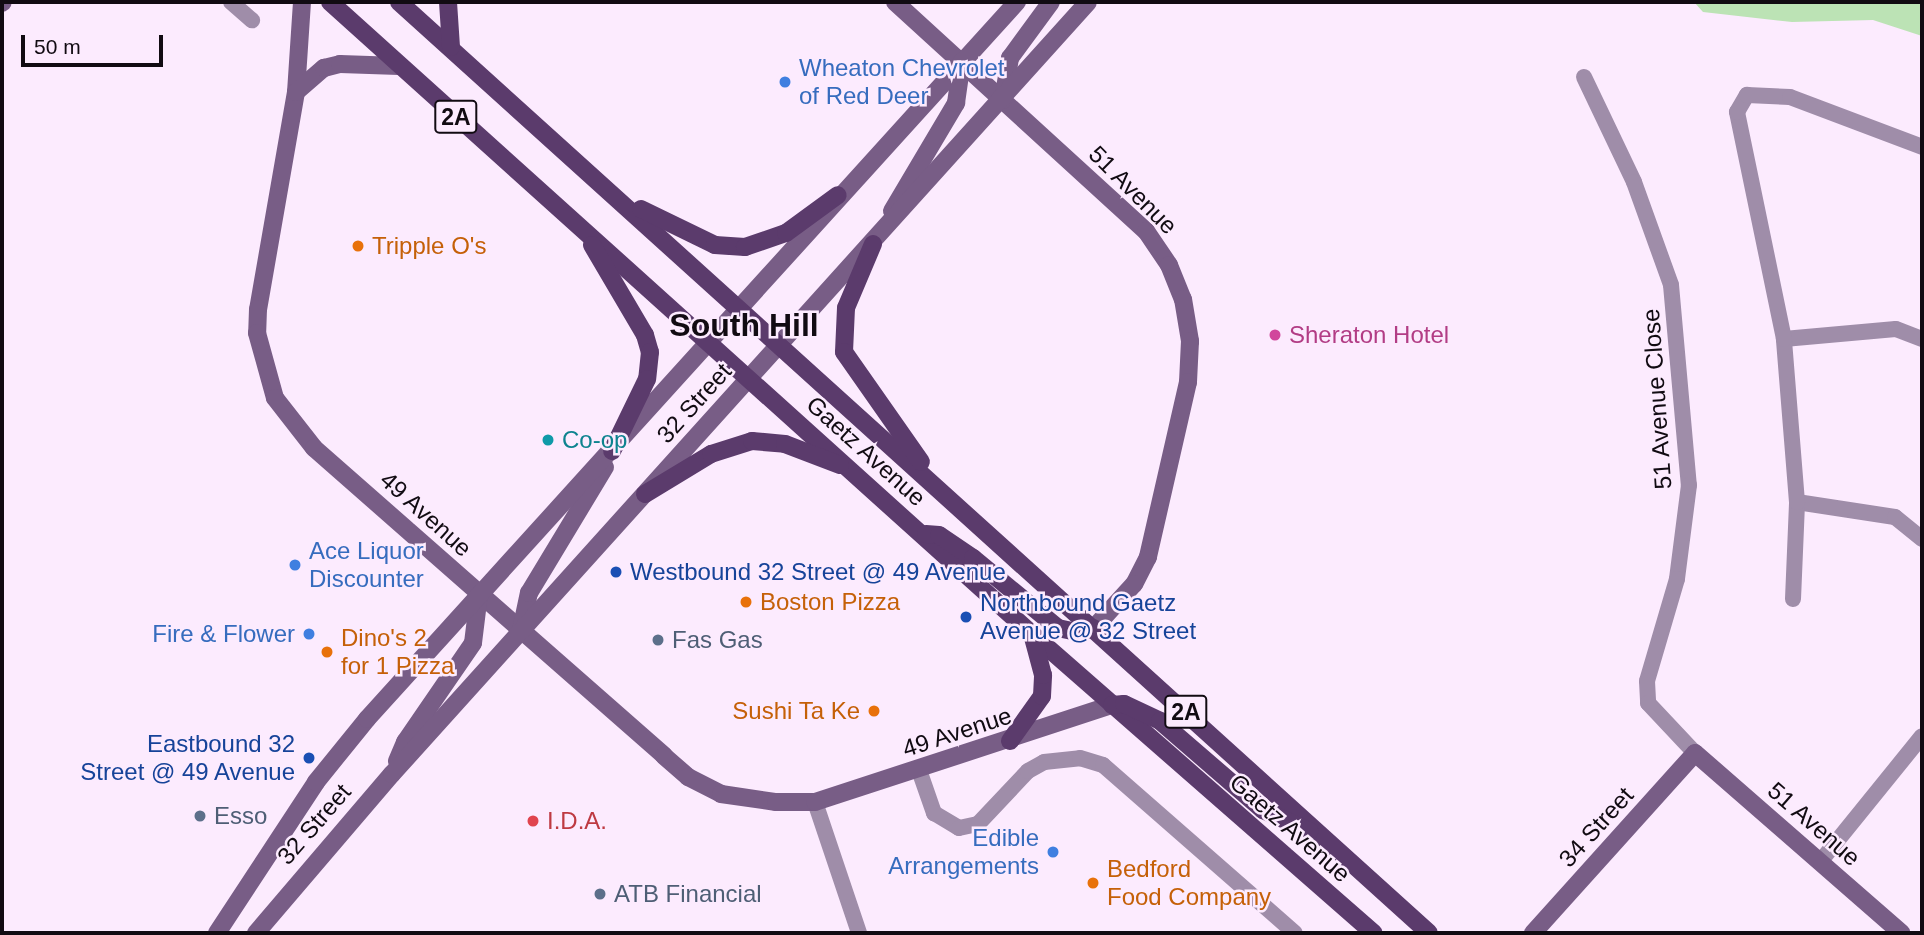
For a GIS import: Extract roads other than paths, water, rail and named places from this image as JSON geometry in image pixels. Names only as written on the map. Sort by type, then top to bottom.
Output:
[{"type":"main road","name":"49 Avenue","points":[[302,2],[296,92],[258,309],[257,333],[268,381],[284,414],[307,441],[688,777],[721,794],[776,802],[815,802],[1010,741],[1112,705]]},
{"type":"main road","name":"Gaetz Avenue","points":[[330,2],[1032,634],[1373,933]]},
{"type":"main road","name":"Gaetz Avenue","points":[[399,2],[781,343],[1430,933]]},
{"type":"main road","points":[[448,2],[452,47]]},
{"type":"main road","name":"51 Avenue","points":[[895,2],[1146,232],[1173,273],[1188,322],[1188,382],[1148,557],[1134,584],[1094,628]]},
{"type":"main road","name":"32 Street","points":[[217,933],[316,782],[479,594],[612,451],[838,195],[1017,2]]},
{"type":"main road","points":[[1003,100],[1010,58],[1051,2]]},
{"type":"main road","name":"32 Street","points":[[256,933],[392,774],[1003,100],[1088,2]]},
{"type":"main road","points":[[942,491],[844,352],[846,308],[873,244],[956,103],[962,61]]},
{"type":"main road","points":[[296,92],[324,68],[340,64],[399,66]]},
{"type":"main road","points":[[621,199],[715,245],[745,247],[786,233],[838,195]]},
{"type":"main road","points":[[520,631],[529,593],[590,498],[647,379],[649,352],[645,335],[583,230]]},
{"type":"main road","points":[[645,494],[711,454],[752,441],[785,444],[848,468]]},
{"type":"main road","points":[[919,533],[939,536],[973,558],[1058,628],[1077,632],[1094,628]]},
{"type":"main road","points":[[392,774],[405,742],[474,643],[479,594]]},
{"type":"main road","points":[[1010,741],[1042,696],[1043,674],[1032,634]]},
{"type":"main road","points":[[1112,705],[1124,704],[1160,721],[1263,810],[1326,839]]},
{"type":"main road","name":"51 Avenue","points":[[1695,753],[1901,933]]},
{"type":"main road","name":"34 Street","points":[[1532,933],[1695,753]]},
{"type":"street","points":[[232,2],[252,20]]},
{"type":"street","name":"51 Avenue Close","points":[[1584,77],[1634,182],[1671,285],[1689,485],[1676,579],[1647,681],[1648,703],[1695,753]]},
{"type":"street","points":[[1793,599],[1797,502],[1784,339],[1737,112],[1747,94],[1790,97],[1922,147]]},
{"type":"street","points":[[1784,339],[1896,329],[1922,339]]},
{"type":"street","points":[[1797,502],[1895,517],[1922,538]]},
{"type":"street","points":[[1820,862],[1922,736]]},
{"type":"street","points":[[919,770],[934,813],[959,828],[978,824],[1028,771],[1045,762],[1080,758],[1103,765],[1294,933]]},
{"type":"street","points":[[815,802],[858,933]]},
{"type":"place","name":"Wheaton Chevrolet of Red Deer","points":[[785,82]]},
{"type":"place","name":"Tripple O's","points":[[358,246]]},
{"type":"place","name":"Sheraton Hotel","points":[[1275,335]]},
{"type":"place","name":"Co-op","points":[[548,440]]},
{"type":"place","name":"Ace Liquor Discounter","points":[[295,565]]},
{"type":"place","name":"Westbound 32 Street @ 49 Avenue","points":[[616,572]]},
{"type":"place","name":"Boston Pizza","points":[[746,602]]},
{"type":"place","name":"Northbound Gaetz Avenue @ 32 Street","points":[[966,617]]},
{"type":"place","name":"Fire & Flower","points":[[309,634]]},
{"type":"place","name":"Fas Gas","points":[[658,640]]},
{"type":"place","name":"Dino's 2 for 1 Pizza","points":[[327,652]]},
{"type":"place","name":"Sushi Ta Ke","points":[[874,711]]},
{"type":"place","name":"Eastbound 32 Street @ 49 Avenue","points":[[309,758]]},
{"type":"place","name":"Esso","points":[[200,816]]},
{"type":"place","name":"I.D.A.","points":[[533,821]]},
{"type":"place","name":"Edible Arrangements","points":[[1053,852]]},
{"type":"place","name":"Bedford Food Company","points":[[1093,883]]},
{"type":"place","name":"ATB Financial","points":[[600,894]]},
{"type":"district","name":"South Hill","points":[[744,325]]}]
